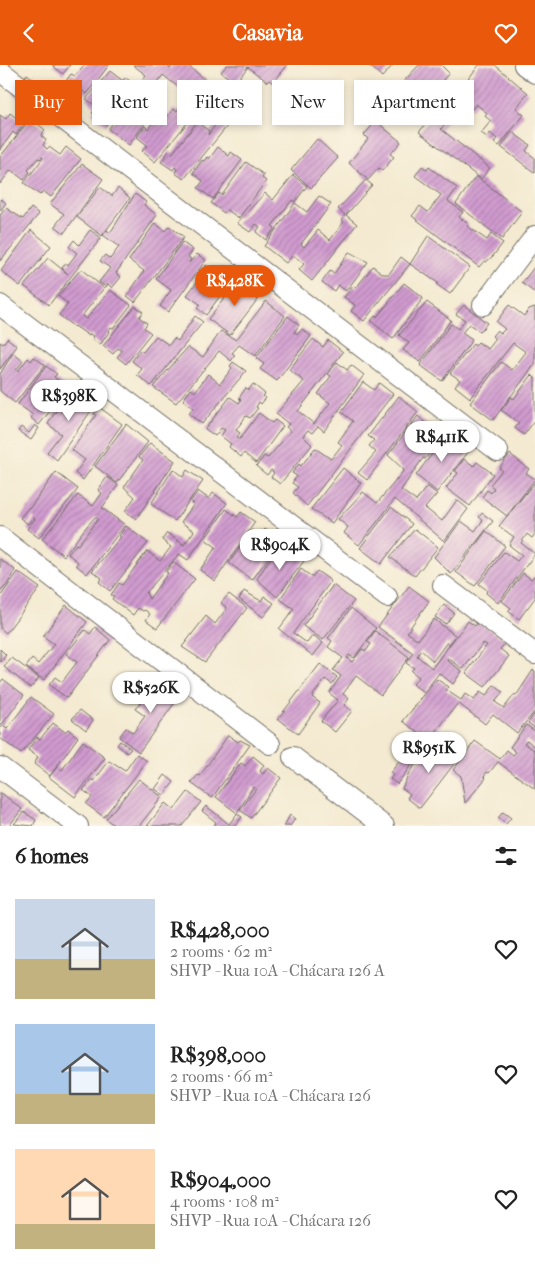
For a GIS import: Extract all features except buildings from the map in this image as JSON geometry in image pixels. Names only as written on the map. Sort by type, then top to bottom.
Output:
[{"type":"street","points":[[524,65],[535,73]]},
{"type":"street","points":[[0,71],[498,451]]},
{"type":"street","points":[[483,305],[535,236]]},
{"type":"street","points":[[0,305],[387,597]]},
{"type":"street","points":[[0,537],[270,744]]},
{"type":"street","points":[[443,585],[535,654]]},
{"type":"street","points":[[293,757],[384,826]]},
{"type":"street","points":[[0,767],[78,826]]}]
